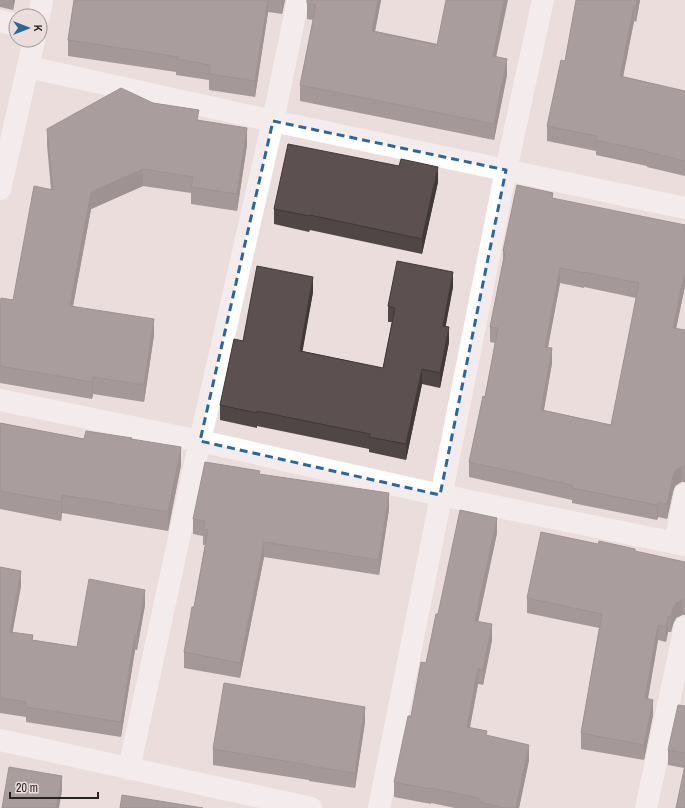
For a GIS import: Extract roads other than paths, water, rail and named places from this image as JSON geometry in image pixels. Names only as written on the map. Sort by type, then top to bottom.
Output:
[{"type":"street","points":[[129,769],[200,441],[273,121],[298,0]]},
{"type":"street","points":[[379,808],[440,495],[506,170],[543,0]]},
{"type":"street","points":[[0,189],[32,48]]},
{"type":"street","points":[[28,67],[273,121],[685,208]]},
{"type":"street","points":[[0,400],[200,441],[440,495],[680,544],[685,494]]},
{"type":"street","points":[[646,808],[685,627]]},
{"type":"street","points":[[0,740],[310,808]]}]
